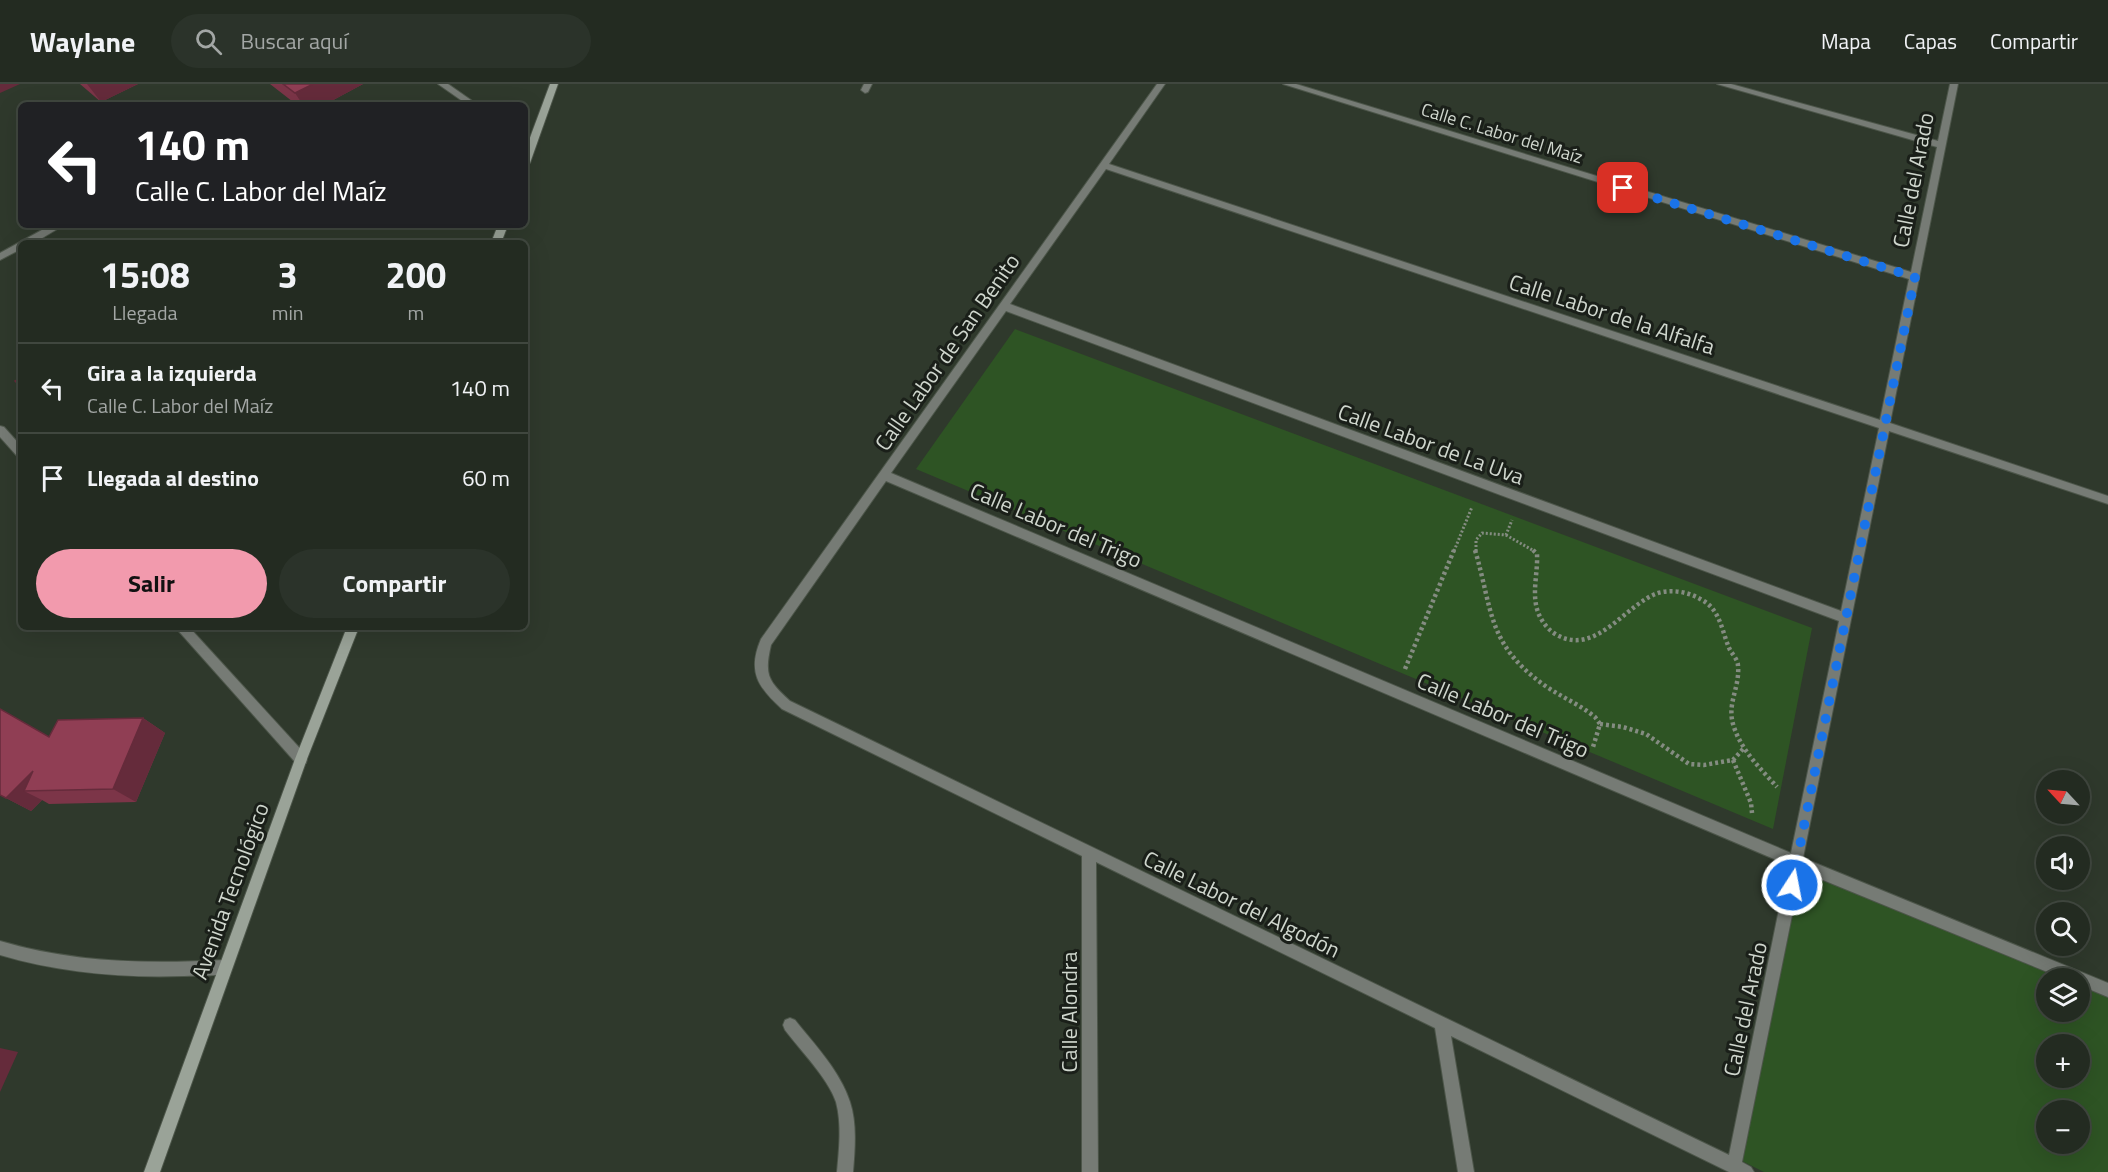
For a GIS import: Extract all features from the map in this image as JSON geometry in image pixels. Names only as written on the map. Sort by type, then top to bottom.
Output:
[{"type":"main road","points":[[529,141],[554,84]]},
{"type":"main road","name":"Avenida Tecnológico","points":[[153,1172],[301,759],[352,630]]},
{"type":"street","points":[[442,84],[469,102]]},
{"type":"street","name":"Calle Labor de San Benito","points":[[765,643],[1161,84]]},
{"type":"street","name":"Calle C. Labor del Maíz","points":[[1287,84],[1915,277]]},
{"type":"street","points":[[1721,84],[1941,145]]},
{"type":"street","name":"Calle del Arado","points":[[1740,1169],[1796,862],[1954,84]]},
{"type":"street","name":"Calle Labor de la Alfalfa","points":[[1103,165],[2108,500]]},
{"type":"street","points":[[32,240],[54,228]]},
{"type":"street","points":[[0,257],[18,247]]},
{"type":"street","name":"Calle Labor de La Uva","points":[[1004,306],[1845,618]]},
{"type":"street","points":[[0,430],[18,450]]},
{"type":"street","name":"Calle Labor del Trigo","points":[[884,476],[1796,862],[2108,990]]},
{"type":"street","points":[[184,630],[301,759]]},
{"type":"street","name":"Calle Labor del Algodón","points":[[765,643],[759,667],[765,687],[786,705],[1740,1169]]},
{"type":"street","name":"Calle Alondra","points":[[1089,853],[1090,1172]]},
{"type":"street","points":[[0,948],[65,965],[154,971],[225,967]]},
{"type":"street","points":[[1442,1024],[1466,1172]]},
{"type":"street","points":[[790,1025],[828,1076],[843,1102],[847,1152],[845,1172]]},
{"type":"path","points":[[1405,670],[1473,504]]},
{"type":"path","points":[[1506,535],[1512,519]]},
{"type":"path","points":[[1600,724],[1593,713],[1541,683],[1510,657],[1494,631],[1475,548],[1476,540],[1482,533],[1506,535],[1530,547],[1537,554],[1535,597],[1542,622],[1552,633],[1569,642],[1584,641],[1601,633],[1620,615],[1664,591],[1678,590],[1687,593],[1702,599],[1713,608],[1738,664],[1731,698],[1731,714],[1743,749],[1777,787]]},
{"type":"path","points":[[1592,747],[1600,724]]},
{"type":"path","points":[[1600,724],[1615,724],[1647,735],[1661,743],[1682,761],[1695,765],[1733,760],[1743,749]]},
{"type":"path","points":[[1733,760],[1751,802],[1752,814],[1745,840]]},
{"type":"green space","points":[[1015,329],[1812,628],[1773,829],[916,469]]},
{"type":"green space","points":[[1799,862],[2048,968],[2036,968],[2036,1022],[2090,1022],[2090,986],[2108,994],[2108,1172],[1764,1172],[1740,1160]]},
{"type":"building","points":[[283,84],[313,84],[295,93]]},
{"type":"building","points":[[0,709],[49,737],[58,720],[143,718],[113,789],[24,791],[33,771],[6,798],[0,795]]},
{"type":"route","points":[[1623,188],[1915,277],[1792,885]]}]
